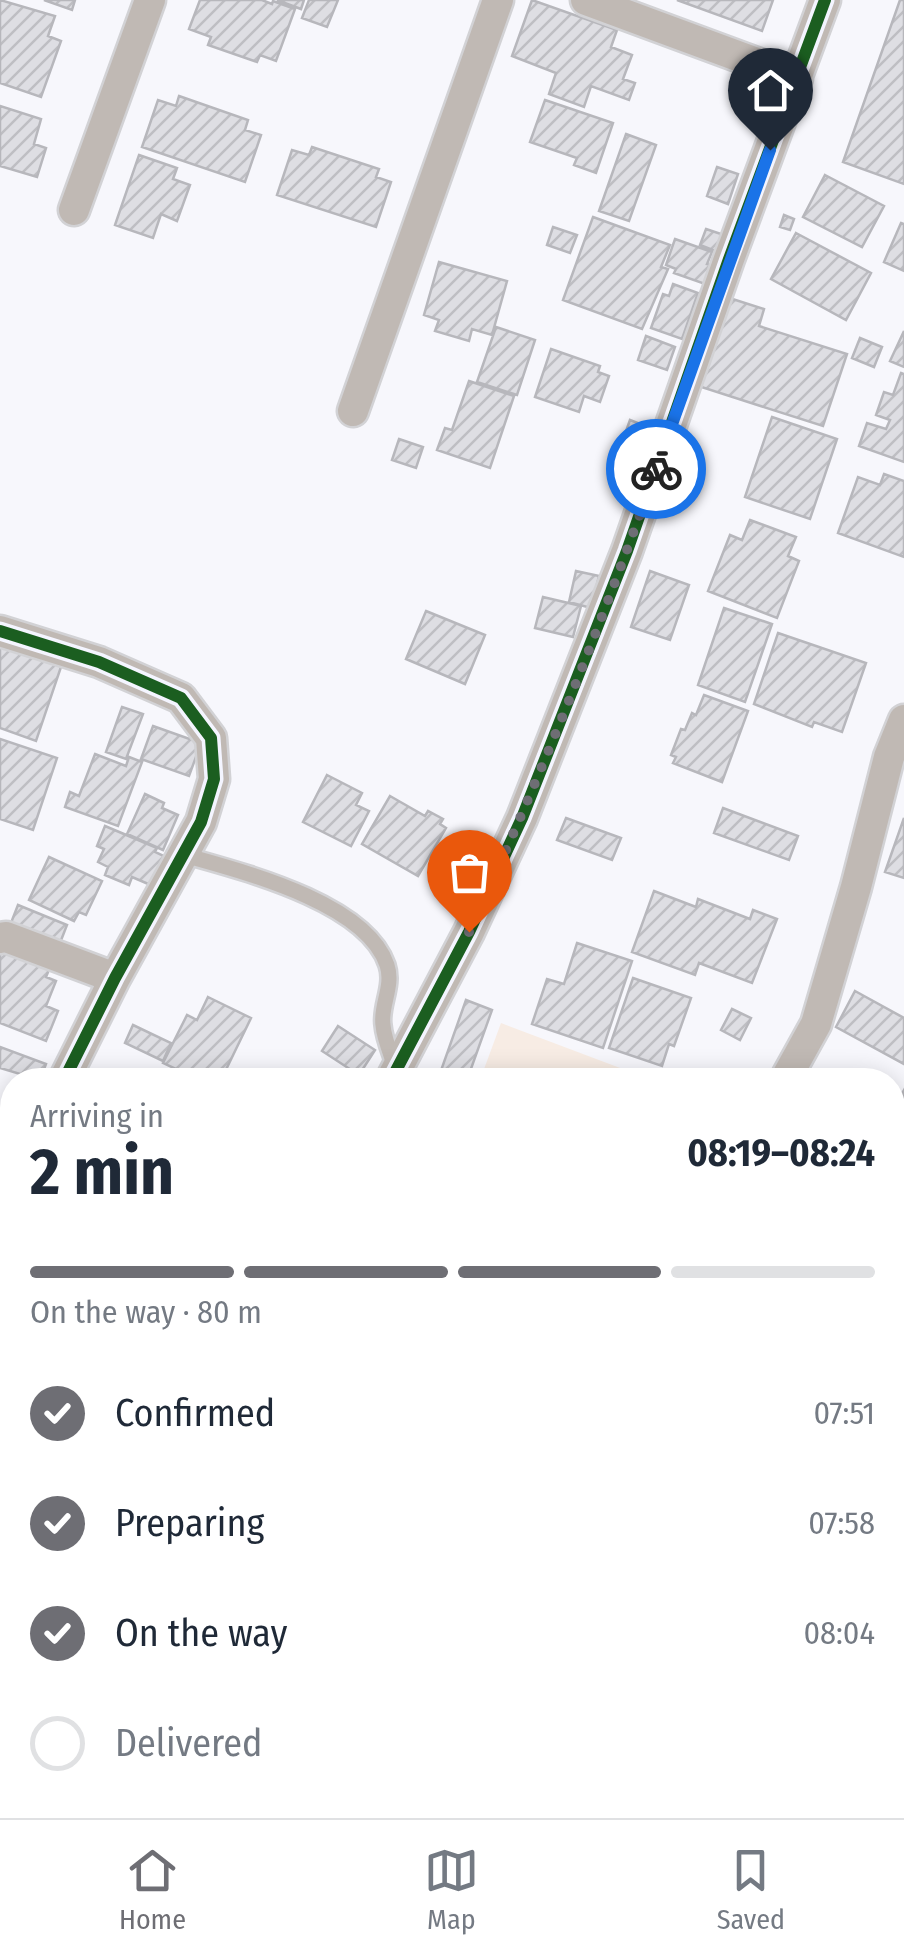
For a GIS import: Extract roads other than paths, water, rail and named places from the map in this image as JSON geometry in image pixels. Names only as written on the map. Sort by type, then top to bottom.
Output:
[{"type":"street","points":[[74,210],[150,0]]},
{"type":"street","points":[[353,411],[498,0]]},
{"type":"street","points":[[586,0],[797,78]]},
{"type":"street","points":[[398,1068],[469,932],[522,818],[627,552],[825,0]]},
{"type":"street","points":[[0,630],[99,662],[181,698],[210,738],[214,778],[201,822],[70,1068]]},
{"type":"street","points":[[792,1068],[816,1024],[889,757],[904,720]]},
{"type":"street","points":[[0,938],[115,978]]},
{"type":"lane","points":[[184,855],[264,878],[336,910],[376,944],[388,966],[389,989],[382,1023],[392,1068]]}]
